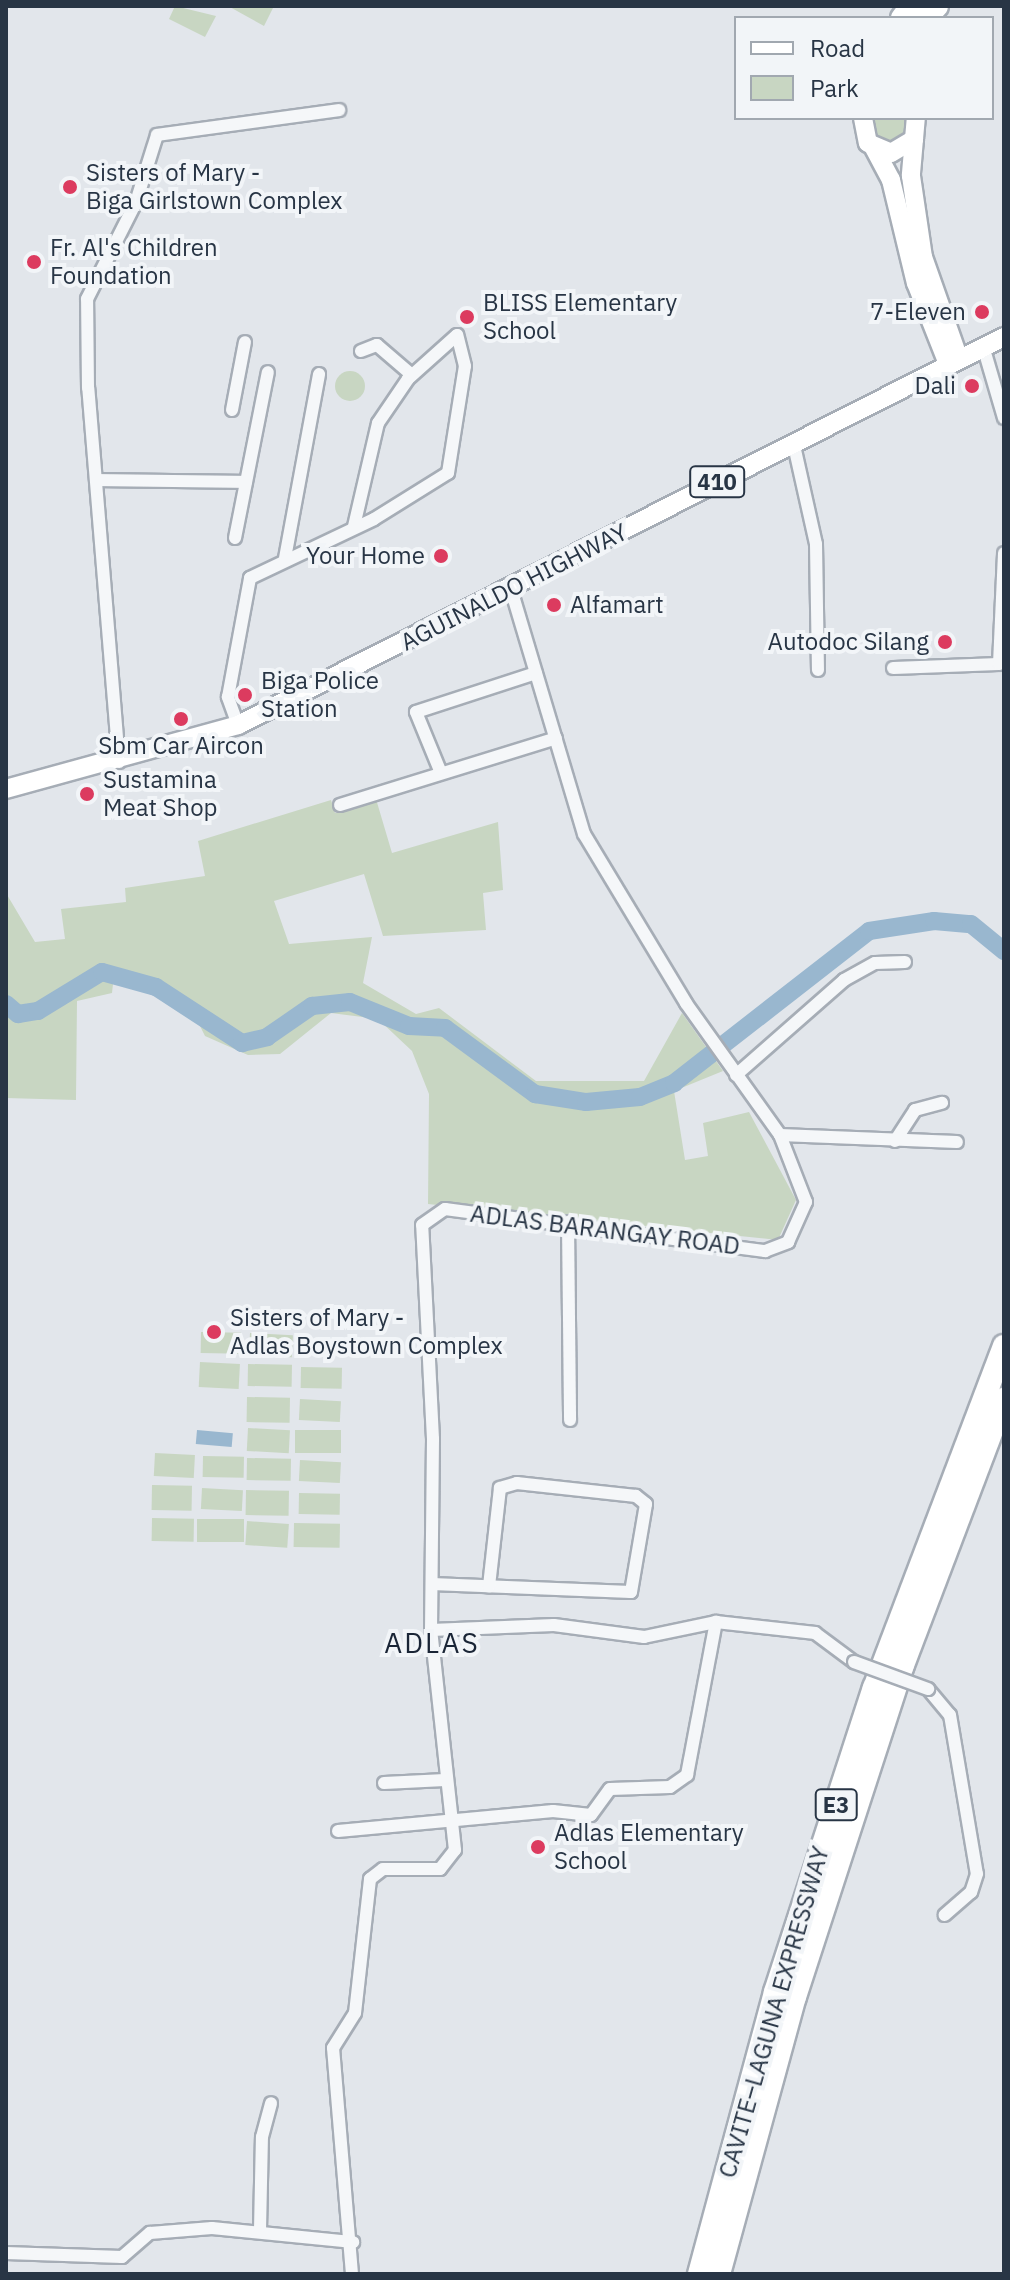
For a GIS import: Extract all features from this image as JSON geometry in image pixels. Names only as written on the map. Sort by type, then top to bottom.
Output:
[{"type":"highway","name":"CAVITE–LAGUNA EXPRESSWAY","points":[[699,2274],[775,1992],[874,1688],[1004,1346]]},
{"type":"highway","name":"CAVITE–LAGUNA EXPRESSWAY","points":[[719,2274],[795,1997],[903,1665],[1004,1399]]},
{"type":"main road","points":[[864,120],[894,189],[953,361]]},
{"type":"main road","points":[[916,120],[917,218],[937,320],[924,376]]},
{"type":"main road","points":[[874,148],[891,153],[914,139]]},
{"type":"main road","points":[[937,320],[983,346]]},
{"type":"main road","name":"AGUINALDO HIGHWAY","points":[[6,789],[119,763],[238,725],[511,589],[793,441],[1004,337]]},
{"type":"street","points":[[119,763],[100,480],[88,388],[87,299],[136,202],[157,135],[339,110]]},
{"type":"street","points":[[238,725],[228,697],[250,578],[285,558],[354,526],[427,489],[453,463],[465,366],[457,335],[412,375],[378,423],[354,526]]},
{"type":"street","points":[[232,410],[245,342]]},
{"type":"street","points":[[361,351],[377,345],[412,375]]},
{"type":"street","points":[[983,346],[1004,418]]},
{"type":"street","points":[[235,538],[268,372]]},
{"type":"street","points":[[285,558],[319,374]]},
{"type":"street","points":[[793,441],[816,544],[818,670]]},
{"type":"street","points":[[100,480],[246,482]]},
{"type":"street","points":[[893,668],[999,664],[1004,553]]},
{"type":"street","name":"ADLAS BARANGAY ROAD","points":[[353,2242],[333,2044],[355,2013],[370,1879],[383,1869],[434,1871],[450,1863],[452,1825],[431,1630],[422,1225],[445,1209],[777,1248],[796,1232],[806,1202],[780,1135],[711,1039],[584,834],[511,589]]},
{"type":"street","points":[[441,773],[416,712],[536,673]]},
{"type":"street","points":[[340,805],[556,738]]},
{"type":"street","points":[[736,1075],[844,980],[875,963],[905,962]]},
{"type":"street","points":[[895,1141],[915,1110],[942,1103]]},
{"type":"street","points":[[780,1135],[957,1142]]},
{"type":"street","points":[[568,1222],[570,1420]]},
{"type":"street","points":[[432,1584],[489,1586],[634,1591],[646,1504],[636,1496],[517,1483],[500,1488],[489,1586]]},
{"type":"street","points":[[338,1831],[452,1825],[544,1811],[591,1815],[610,1789],[663,1790],[687,1775],[716,1622]]},
{"type":"street","points":[[431,1630],[554,1625],[644,1637],[716,1622],[815,1633],[854,1662],[928,1689],[950,1715],[977,1874],[971,1892],[945,1915]]},
{"type":"street","points":[[384,1783],[445,1780]]},
{"type":"street","points":[[260,2230],[262,2137],[271,2103]]},
{"type":"street","points":[[6,2253],[122,2257],[150,2233],[260,2230],[353,2242],[352,2274]]},
{"type":"green space","points":[[175,6],[216,16],[205,37],[169,19]]},
{"type":"green space","points":[[228,6],[274,6],[264,26]]},
{"type":"green space","points":[[869,120],[909,120],[909,133],[892,146],[873,139]]},
{"type":"green space","points":[[350,371],[361,375],[365,386],[361,397],[350,401],[339,397],[335,386],[339,375]]},
{"type":"green space","points":[[376,799],[392,853],[498,822],[503,890],[483,893],[486,930],[383,936],[364,874],[274,901],[289,944],[372,937],[363,983],[416,1014],[439,1008],[536,1081],[644,1081],[682,1013],[723,1071],[674,1091],[685,1160],[708,1156],[703,1123],[749,1112],[796,1200],[778,1240],[428,1204],[429,1094],[412,1051],[378,1019],[331,1013],[280,1054],[248,1055],[205,1036],[199,1024],[145,990],[113,984],[112,993],[77,1001],[76,1100],[6,1098],[6,893],[35,942],[65,939],[61,909],[126,902],[125,888],[205,876],[198,841],[331,800],[335,813]]},
{"type":"green space","points":[[201,1332],[241,1333],[241,1354],[201,1353]]},
{"type":"green space","points":[[250,1333],[293,1335],[292,1357],[249,1355]]},
{"type":"green space","points":[[200,1362],[240,1364],[239,1389],[199,1387]]},
{"type":"green space","points":[[248,1364],[292,1365],[292,1387],[248,1386]]},
{"type":"green space","points":[[301,1367],[342,1368],[342,1389],[301,1388]]},
{"type":"green space","points":[[247,1397],[290,1398],[290,1423],[247,1422]]},
{"type":"green space","points":[[300,1399],[341,1401],[340,1422],[299,1420]]},
{"type":"green space","points":[[248,1428],[290,1430],[289,1453],[247,1451]]},
{"type":"green space","points":[[295,1430],[341,1430],[341,1453],[295,1453]]},
{"type":"green space","points":[[155,1453],[195,1455],[194,1478],[154,1476]]},
{"type":"green space","points":[[203,1456],[244,1457],[244,1478],[203,1477]]},
{"type":"green space","points":[[247,1458],[291,1459],[291,1481],[247,1480]]},
{"type":"green space","points":[[300,1460],[341,1462],[340,1483],[299,1481]]},
{"type":"green space","points":[[152,1485],[192,1486],[192,1511],[152,1510]]},
{"type":"green space","points":[[202,1488],[243,1490],[242,1511],[201,1509]]},
{"type":"green space","points":[[246,1490],[289,1491],[289,1516],[246,1515]]},
{"type":"green space","points":[[299,1493],[340,1494],[340,1515],[299,1514]]},
{"type":"green space","points":[[152,1518],[194,1519],[194,1542],[152,1541]]},
{"type":"green space","points":[[197,1519],[244,1519],[244,1542],[197,1542]]},
{"type":"green space","points":[[247,1521],[289,1524],[287,1548],[245,1545]]},
{"type":"green space","points":[[294,1523],[340,1524],[340,1548],[294,1547]]},
{"type":"water","points":[[197,1430],[233,1433],[232,1447],[196,1444]]},
{"type":"waterway","points":[[6,1004],[18,1014],[38,1011],[102,972],[156,987],[242,1043],[267,1037],[312,1006],[350,1002],[409,1026],[445,1028],[535,1094],[586,1102],[640,1097],[674,1083],[869,931],[934,921],[971,924],[1004,951]]},
{"type":"place","name":"Sisters of Mary - Biga Girlstown Complex","points":[[70,187]]},
{"type":"place","name":"Fr. Al's Children Foundation","points":[[34,262]]},
{"type":"place","name":"7-Eleven","points":[[982,312]]},
{"type":"place","name":"BLISS Elementary School","points":[[467,317]]},
{"type":"place","name":"Dali","points":[[972,386]]},
{"type":"place","name":"Your Home","points":[[441,556]]},
{"type":"place","name":"Alfamart","points":[[554,605]]},
{"type":"place","name":"Autodoc Silang","points":[[945,642]]},
{"type":"place","name":"Biga Police Station","points":[[245,695]]},
{"type":"place","name":"Sbm Car Aircon","points":[[181,719]]},
{"type":"place","name":"Sustamina Meat Shop","points":[[87,794]]},
{"type":"place","name":"Sisters of Mary - Adlas Boystown Complex","points":[[214,1332]]},
{"type":"place","name":"Adlas Elementary School","points":[[538,1847]]},
{"type":"district","name":"ADLAS","points":[[432,1643]]}]
